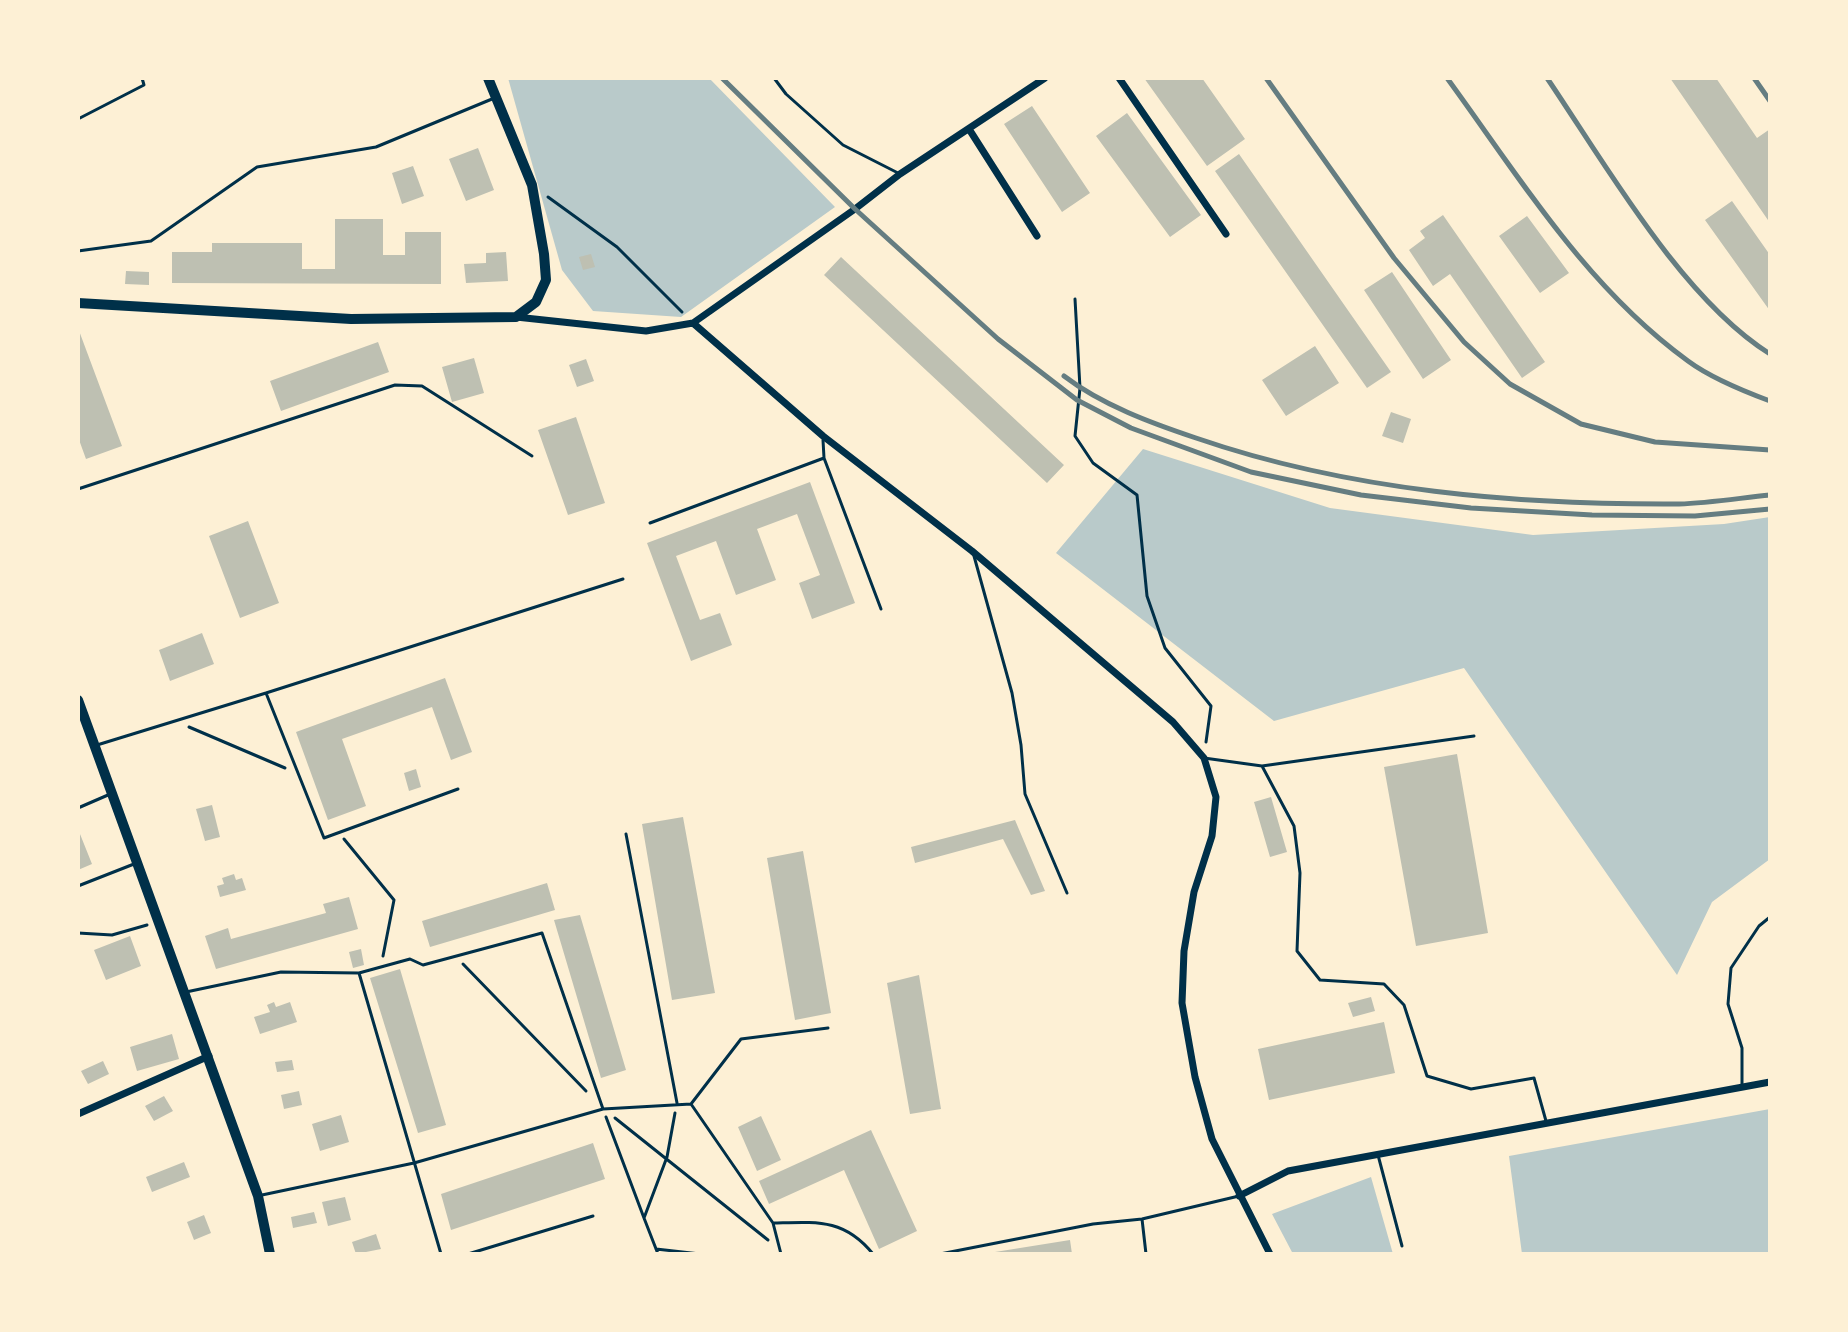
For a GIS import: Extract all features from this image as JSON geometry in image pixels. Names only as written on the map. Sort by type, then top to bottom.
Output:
[{"type":"main road","points":[[78,303],[351,319],[516,317],[536,302],[546,280],[544,254],[532,185],[488,78]]},
{"type":"main road","points":[[78,700],[258,1196],[270,1254]]},
{"type":"street","points":[[516,317],[646,331],[693,323],[900,174],[1045,78]]},
{"type":"street","points":[[1119,78],[1226,234]]},
{"type":"street","points":[[969,129],[1037,236]]},
{"type":"street","points":[[693,323],[823,436],[972,551],[1173,722],[1204,758],[1216,797],[1212,836],[1194,892],[1184,951],[1182,1003],[1195,1077],[1212,1139],[1270,1254]]},
{"type":"street","points":[[78,1114],[209,1056]]},
{"type":"street","points":[[1239,1196],[1288,1171],[1770,1082]]},
{"type":"lane","points":[[78,119],[144,85],[142,78]]},
{"type":"lane","points":[[774,78],[786,94],[843,145],[900,174]]},
{"type":"lane","points":[[78,251],[151,241],[257,167],[376,147],[496,98]]},
{"type":"lane","points":[[78,489],[395,385],[422,386],[532,456]]},
{"type":"lane","points":[[823,436],[824,458],[881,609]]},
{"type":"lane","points":[[650,523],[824,458]]},
{"type":"lane","points":[[972,551],[1012,693],[1025,794],[1067,893]]},
{"type":"lane","points":[[94,746],[623,579]]},
{"type":"lane","points":[[266,693],[324,838],[458,789]]},
{"type":"lane","points":[[1204,758],[1262,766],[1474,736]]},
{"type":"lane","points":[[1262,766],[1294,826],[1300,873],[1297,951],[1320,980],[1384,984],[1404,1005],[1427,1076],[1471,1089],[1534,1078],[1547,1124]]},
{"type":"lane","points":[[78,808],[112,794]]},
{"type":"lane","points":[[626,834],[677,1103]]},
{"type":"lane","points":[[78,886],[138,862]]},
{"type":"lane","points":[[1742,1088],[1742,1048],[1728,1004],[1731,968],[1759,926],[1770,917]]},
{"type":"lane","points":[[186,992],[281,972],[359,973],[410,959],[423,965],[542,933],[603,1109]]},
{"type":"lane","points":[[359,973],[441,1254]]},
{"type":"lane","points":[[691,1104],[741,1039],[828,1028]]},
{"type":"lane","points":[[258,1196],[414,1163],[603,1109],[691,1104]]},
{"type":"lane","points":[[691,1104],[773,1223],[781,1254]]},
{"type":"lane","points":[[1378,1155],[1402,1246]]},
{"type":"lane","points":[[940,1254],[1093,1224],[1142,1219],[1239,1196]]},
{"type":"lane","points":[[468,1254],[593,1216]]},
{"type":"lane","points":[[1142,1219],[1146,1254]]},
{"type":"lane","points":[[773,1223],[820,1222],[841,1228],[860,1237],[873,1254]]},
{"type":"path","points":[[532,185],[617,247],[693,323]]},
{"type":"path","points":[[1075,299],[1080,388],[1075,436],[1093,463],[1137,495],[1147,596],[1165,648],[1211,706],[1204,758]]},
{"type":"path","points":[[175,721],[299,774]]},
{"type":"path","points":[[339,833],[394,900],[381,966]]},
{"type":"path","points":[[78,933],[112,935],[159,922]]},
{"type":"path","points":[[644,1218],[667,1157],[677,1103]]},
{"type":"path","points":[[603,1109],[657,1252],[700,1254]]},
{"type":"shaded area","points":[[508,78],[709,78],[835,207],[681,317],[593,311],[562,270]]},
{"type":"shaded area","points":[[1143,449],[1330,508],[1533,535],[1724,524],[1770,517],[1770,859],[1712,902],[1677,975],[1464,668],[1274,721],[1056,553]]},
{"type":"shaded area","points":[[1770,1109],[1770,1254],[1522,1254],[1509,1156]]},
{"type":"shaded area","points":[[1371,1177],[1393,1254],[1293,1254],[1272,1214]]},
{"type":"building","points":[[1144,78],[1202,78],[1245,139],[1207,166]]},
{"type":"building","points":[[1670,78],[1716,78],[1757,138],[1770,129],[1770,223]]},
{"type":"building","points":[[1032,106],[1090,193],[1062,212],[1004,124]]},
{"type":"building","points":[[1127,113],[1201,215],[1170,237],[1096,136]]},
{"type":"building","points":[[478,148],[494,190],[466,201],[449,159]]},
{"type":"building","points":[[1239,154],[1391,372],[1367,388],[1215,171]]},
{"type":"building","points":[[413,166],[424,196],[402,204],[392,173]]},
{"type":"building","points":[[1732,201],[1770,255],[1770,311],[1705,220]]},
{"type":"building","points":[[1443,215],[1545,362],[1522,378],[1450,274],[1433,286],[1409,250],[1425,238],[1420,231]]},
{"type":"building","points":[[1527,216],[1569,273],[1540,293],[1499,236]]},
{"type":"building","points":[[335,219],[383,219],[383,255],[405,255],[405,232],[441,232],[441,284],[172,283],[172,252],[212,252],[212,243],[302,243],[302,269],[335,269]]},
{"type":"building","points":[[506,252],[508,281],[466,283],[464,264],[486,263],[486,253]]},
{"type":"building","points":[[591,254],[595,267],[583,270],[579,257]]},
{"type":"building","points":[[841,257],[1064,465],[1047,483],[824,275]]},
{"type":"building","points":[[126,271],[149,272],[149,285],[125,284]]},
{"type":"building","points":[[1392,272],[1451,360],[1423,379],[1364,290]]},
{"type":"building","points":[[78,328],[122,446],[86,459],[78,437]]},
{"type":"building","points":[[378,342],[389,372],[281,411],[270,381]]},
{"type":"building","points":[[1315,346],[1339,383],[1286,416],[1262,380]]},
{"type":"building","points":[[474,358],[484,393],[452,402],[442,367]]},
{"type":"building","points":[[586,359],[594,381],[577,387],[569,365]]},
{"type":"building","points":[[1391,412],[1411,419],[1403,443],[1382,436]]},
{"type":"building","points":[[576,417],[605,503],[568,515],[538,430]]},
{"type":"building","points":[[810,482],[855,603],[812,619],[799,583],[820,575],[797,514],[757,529],[776,580],[736,595],[716,541],[676,556],[700,620],[720,613],[732,645],[691,661],[647,543]]},
{"type":"building","points":[[248,521],[279,603],[240,618],[209,536]]},
{"type":"building","points":[[202,633],[214,664],[170,681],[159,650]]},
{"type":"building","points":[[445,678],[472,752],[451,760],[432,707],[342,739],[366,806],[328,820],[296,732]]},
{"type":"building","points":[[1457,754],[1488,933],[1416,946],[1384,767]]},
{"type":"building","points":[[416,769],[421,787],[409,791],[404,773]]},
{"type":"building","points":[[1271,797],[1287,852],[1270,857],[1254,802]]},
{"type":"building","points":[[212,805],[220,837],[205,841],[196,809]]},
{"type":"building","points":[[683,817],[715,993],[672,1000],[642,824]]},
{"type":"building","points":[[1015,820],[1045,891],[1031,895],[1003,839],[915,863],[911,847]]},
{"type":"building","points":[[78,829],[92,864],[78,870]]},
{"type":"building","points":[[803,851],[831,1013],[795,1020],[767,858]]},
{"type":"building","points":[[234,874],[236,880],[242,878],[246,890],[220,897],[217,886],[224,884],[222,878]]},
{"type":"building","points":[[547,883],[555,910],[430,947],[422,921]]},
{"type":"building","points":[[349,897],[358,929],[216,969],[205,936],[228,928],[231,939],[326,913],[323,904]]},
{"type":"building","points":[[580,915],[626,1070],[601,1078],[554,920]]},
{"type":"building","points":[[130,936],[141,966],[106,980],[94,950]]},
{"type":"building","points":[[361,949],[364,965],[353,968],[349,952]]},
{"type":"building","points":[[400,969],[446,1125],[418,1133],[370,978]]},
{"type":"building","points":[[919,975],[941,1109],[910,1114],[887,983]]},
{"type":"building","points":[[1371,997],[1375,1011],[1353,1017],[1348,1003]]},
{"type":"building","points":[[274,1002],[276,1007],[290,1002],[297,1022],[260,1034],[254,1017],[270,1012],[267,1005]]},
{"type":"building","points":[[1384,1022],[1395,1073],[1269,1100],[1258,1049]]},
{"type":"building","points":[[172,1034],[179,1059],[137,1071],[130,1047]]},
{"type":"building","points":[[292,1060],[294,1070],[277,1072],[275,1062]]},
{"type":"building","points":[[103,1061],[109,1074],[88,1084],[81,1071]]},
{"type":"building","points":[[299,1091],[302,1105],[284,1109],[281,1095]]},
{"type":"building","points":[[164,1096],[173,1111],[154,1121],[145,1106]]},
{"type":"building","points":[[341,1115],[349,1142],[320,1151],[312,1124]]},
{"type":"building","points":[[761,1116],[781,1160],[757,1171],[738,1127]]},
{"type":"building","points":[[871,1130],[917,1231],[879,1249],[844,1170],[769,1204],[759,1181]]},
{"type":"building","points":[[593,1143],[605,1179],[451,1230],[441,1194]]},
{"type":"building","points":[[184,1162],[190,1177],[152,1192],[146,1177]]},
{"type":"building","points":[[345,1197],[351,1220],[328,1226],[322,1202]]},
{"type":"building","points":[[314,1212],[317,1223],[293,1228],[291,1217]]},
{"type":"building","points":[[204,1215],[211,1233],[194,1240],[187,1222]]},
{"type":"building","points":[[376,1234],[381,1249],[356,1254],[352,1242]]},
{"type":"building","points":[[1070,1240],[1072,1254],[995,1254],[995,1252]]},
{"type":"railway","points":[[722,78],[855,209],[998,339],[1077,400],[1131,428],[1251,472],[1361,495],[1471,508],[1592,515],[1695,516],[1770,509]]},
{"type":"railway","points":[[1266,78],[1394,258],[1464,342],[1510,384],[1581,424],[1655,442],[1770,450]]},
{"type":"railway","points":[[1447,78],[1528,192],[1618,300],[1651,332],[1697,367],[1770,401]]},
{"type":"railway","points":[[1547,78],[1620,189],[1676,265],[1706,300],[1770,354]]},
{"type":"railway","points":[[1754,78],[1770,101]]},
{"type":"railway","points":[[1064,376],[1111,404],[1179,432],[1254,456],[1374,482],[1496,498],[1557,502],[1690,503],[1770,495]]}]
